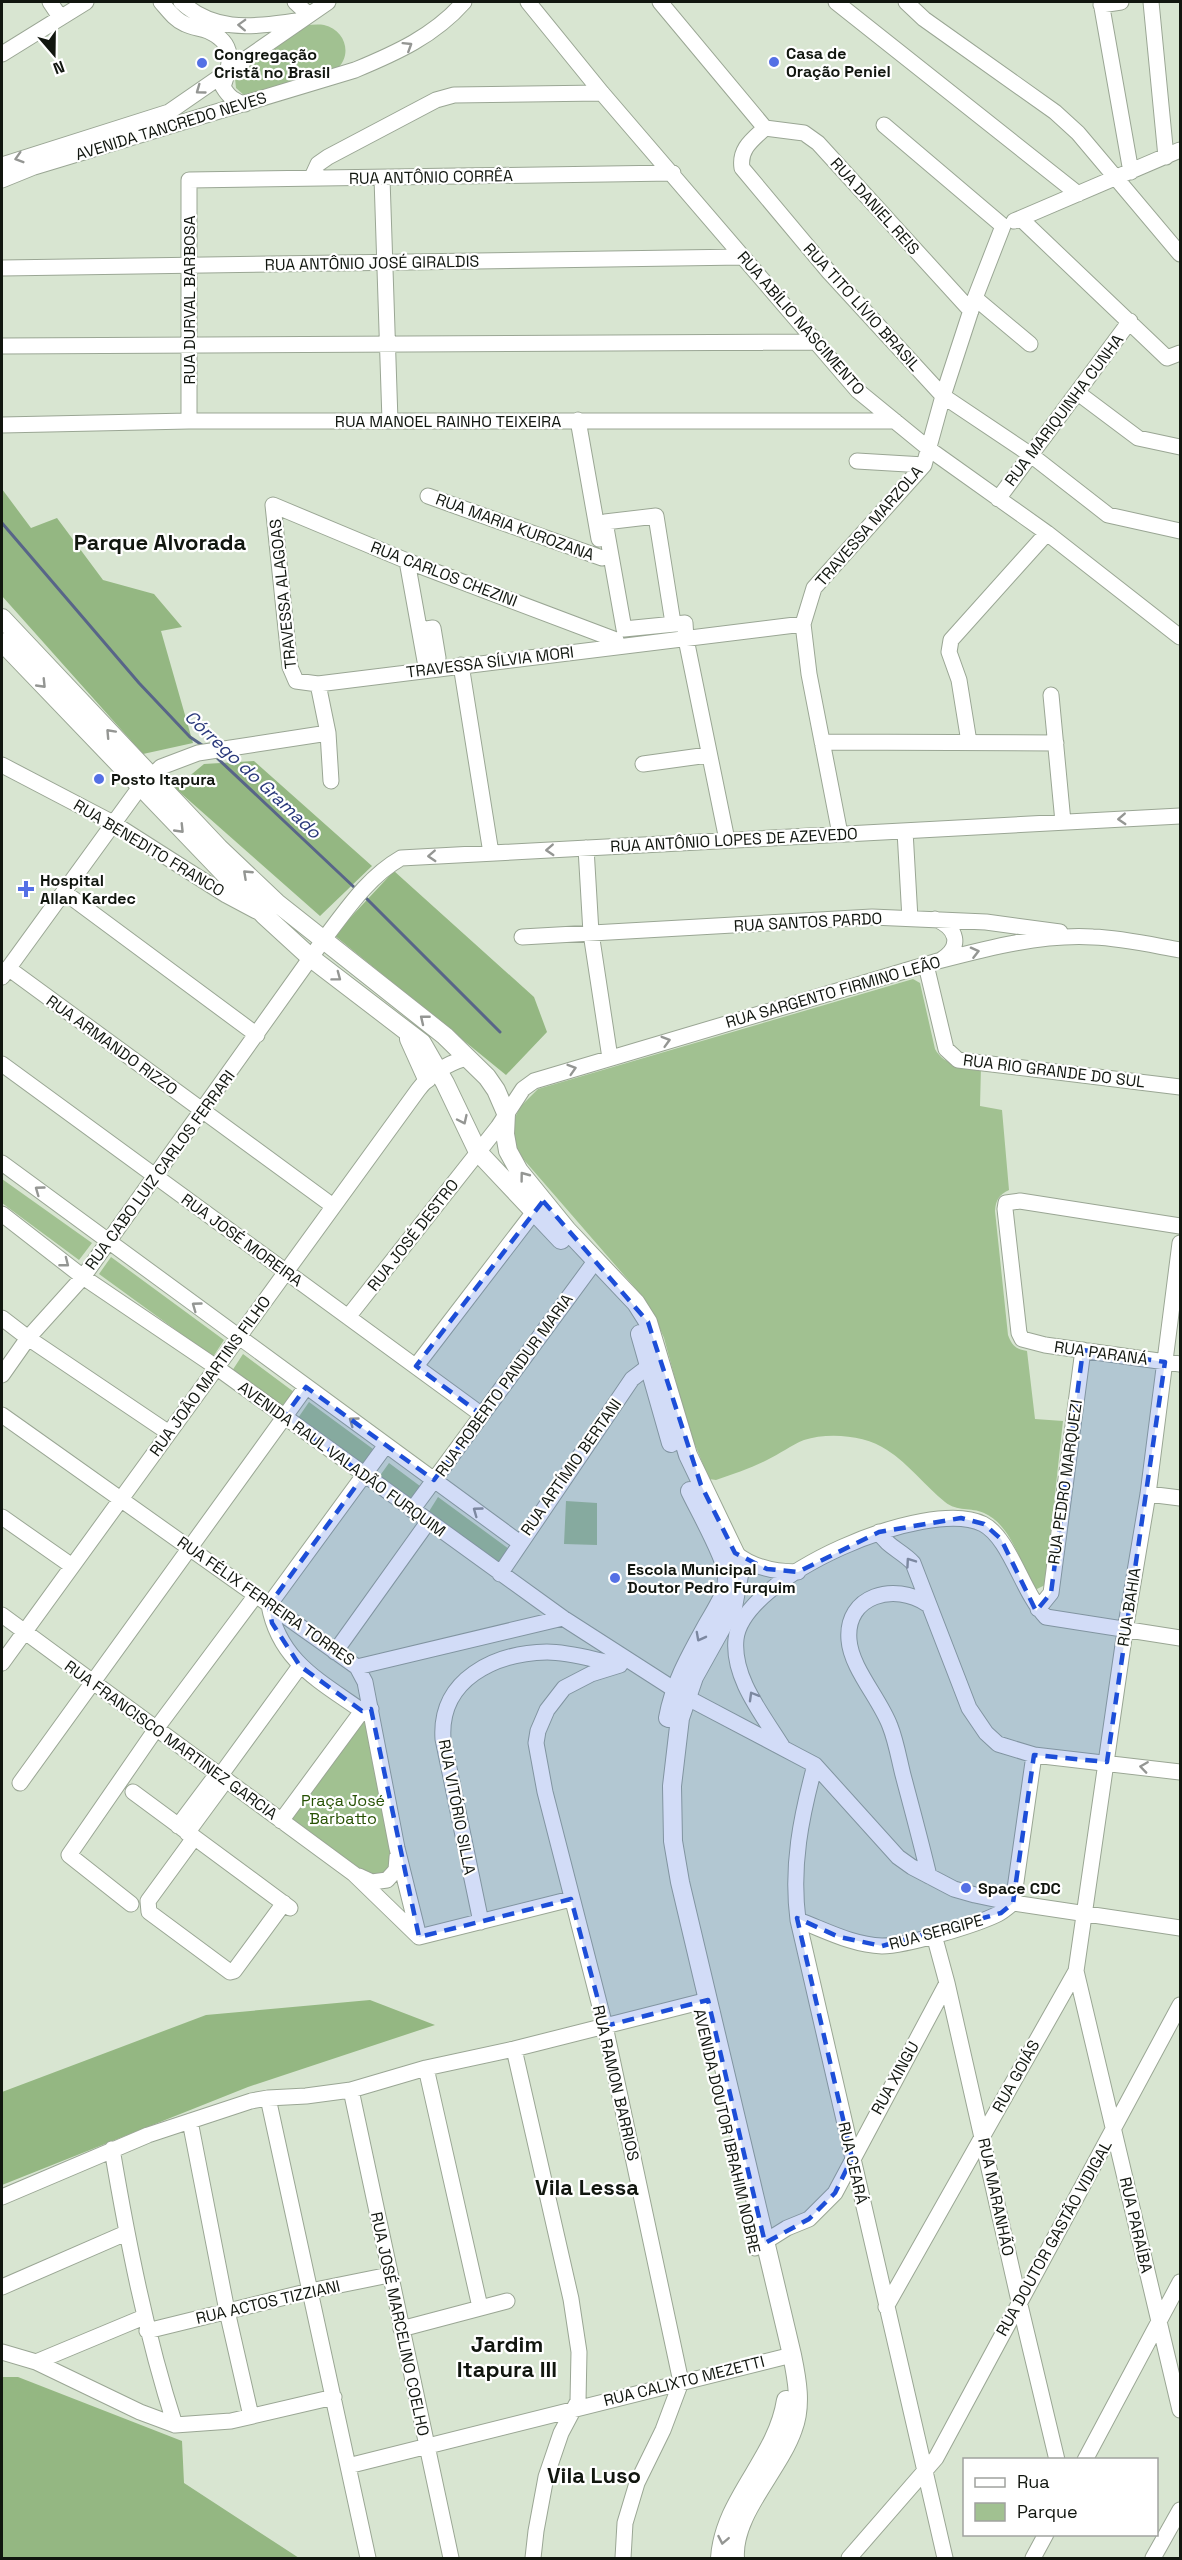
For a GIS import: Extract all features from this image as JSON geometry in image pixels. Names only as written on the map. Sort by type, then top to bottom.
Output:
[{"type":"main road","points":[[2,618],[145,781]]},
{"type":"main road","points":[[5,648],[145,781],[271,909],[311,958],[422,1043],[432,1081],[478,1152],[567,1230],[635,1323],[676,1456],[729,1551]]},
{"type":"main road","points":[[271,909],[324,939],[445,1035],[487,1077],[506,1113],[505,1134],[508,1151],[538,1206]]},
{"type":"main road","points":[[593,1265],[636,1303],[648,1323],[688,1455],[739,1575],[722,1599],[683,1669],[680,1693]]},
{"type":"main road","points":[[680,1693],[731,1625],[731,1589]]},
{"type":"main road","name":"AVENIDA DOUTOR IBRAHIM NOBRE","points":[[680,1693],[664,1739],[660,1783],[661,1839],[669,1882],[703,2001],[798,2398],[794,2428],[778,2462],[740,2526],[735,2559]]},
{"type":"main road","name":"AVENIDA DOUTOR IBRAHIM NOBRE","points":[[720,2559],[723,2535],[732,2512],[768,2454],[783,2421],[787,2395],[787,2357]]},
{"type":"street","points":[[50,2],[60,17]]},
{"type":"street","points":[[2,54],[86,2]]},
{"type":"street","points":[[160,2],[183,24],[206,30],[222,38],[231,67],[223,87],[228,96],[245,104]]},
{"type":"street","points":[[181,2],[207,20],[226,25],[247,26],[305,18],[295,2]]},
{"type":"street","name":"AVENIDA TANCREDO NEVES","points":[[2,165],[169,112],[328,2]]},
{"type":"street","name":"AVENIDA TANCREDO NEVES","points":[[2,180],[34,167],[355,70],[399,52],[437,28],[464,2]]},
{"type":"street","name":"RUA ABÍLIO NASCIMENTO","points":[[528,2],[602,93],[858,391],[929,449],[1047,533],[1180,637]]},
{"type":"street","points":[[660,2],[765,128]]},
{"type":"street","points":[[836,2],[1078,194]]},
{"type":"street","points":[[906,2],[924,19],[1054,112],[1124,174],[1180,254]]},
{"type":"street","points":[[1121,2],[1101,3],[1124,174]]},
{"type":"street","points":[[884,125],[1003,226],[1173,154],[1151,2]]},
{"type":"street","points":[[312,177],[318,164],[328,157],[436,100],[454,95],[602,93]]},
{"type":"street","name":"RUA DANIEL REIS","points":[[765,128],[804,132],[818,143],[973,304],[1030,345]]},
{"type":"street","name":"RUA TITO LÍVIO BRASIL","points":[[765,128],[740,156],[742,168],[829,273],[943,396],[1031,455],[1108,515],[1180,531]]},
{"type":"street","name":"RUA ANTÔNIO CORRÊA","points":[[189,180],[672,173]]},
{"type":"street","points":[[382,178],[390,421]]},
{"type":"street","name":"RUA DURVAL BARBOSA","points":[[189,180],[189,421]]},
{"type":"street","points":[[1021,219],[1130,321],[1174,355]]},
{"type":"street","name":"TRAVESSA MARZOLA","points":[[840,834],[809,674],[803,624],[814,588],[924,465],[943,396],[973,304],[1003,226]]},
{"type":"street","name":"RUA ANTÔNIO JOSÉ GIRALDIS","points":[[2,268],[743,257]]},
{"type":"street","name":"RUA MARIQUINHA CUNHA","points":[[998,499],[1130,321]]},
{"type":"street","points":[[2,346],[816,342]]},
{"type":"street","points":[[1078,393],[1138,438],[1180,447]]},
{"type":"street","points":[[578,420],[616,643]]},
{"type":"street","name":"RUA MANOEL RAINHO TEIXEIRA","points":[[2,425],[189,421],[895,421]]},
{"type":"street","points":[[857,461],[924,465]]},
{"type":"street","name":"RUA MARIA KUROZANA","points":[[428,496],[602,558]]},
{"type":"street","name":"RUA CARLOS CHEZINI","points":[[273,505],[407,561],[616,643]]},
{"type":"street","name":"TRAVESSA ALAGOAS","points":[[273,505],[290,667],[296,681]]},
{"type":"street","points":[[674,623],[656,516],[605,522],[624,629],[685,623],[708,755],[727,840]]},
{"type":"street","points":[[969,742],[959,680],[949,652],[951,640],[1047,533]]},
{"type":"street","points":[[407,561],[420,630]]},
{"type":"street","name":"TRAVESSA SÍLVIA MORI","points":[[296,681],[318,684],[616,643],[686,639],[803,624]]},
{"type":"street","points":[[461,665],[491,853]]},
{"type":"street","name":"TRAVESSA ALAGOAS","points":[[318,684],[328,733],[331,781]]},
{"type":"street","points":[[1051,695],[1063,822]]},
{"type":"street","points":[[5,973],[113,823],[145,781],[161,767],[198,753],[328,733]]},
{"type":"street","points":[[822,742],[1056,743]]},
{"type":"street","points":[[643,764],[708,755]]},
{"type":"street","name":"RUA BENEDITO FRANCO","points":[[2,765],[113,823],[226,895],[271,909]]},
{"type":"street","name":"RUA ANTÔNIO LOPES DE AZEVEDO","points":[[311,958],[360,892],[385,867],[401,858],[1180,816]]},
{"type":"street","points":[[905,831],[910,919]]},
{"type":"street","points":[[586,848],[591,933],[610,1058]]},
{"type":"street","points":[[64,892],[257,1035]]},
{"type":"street","name":"RUA SANTOS PARDO","points":[[522,937],[872,917],[986,922],[1094,937]]},
{"type":"street","points":[[932,963],[949,954],[956,943],[949,926],[934,918]]},
{"type":"street","name":"RUA SARGENTO FIRMINO LEÃO","points":[[506,1113],[523,1089],[534,1081],[932,963],[997,946],[1094,937],[1180,950]]},
{"type":"street","name":"RUA CABO LUIZ CARLOS FERRARI","points":[[2,1375],[28,1338],[83,1277],[311,958]]},
{"type":"street","name":"RUA RIO GRANDE DO SUL","points":[[932,963],[946,1049],[958,1060],[1180,1087]]},
{"type":"street","name":"RUA ARMANDO RIZZO","points":[[5,973],[333,1206]]},
{"type":"street","points":[[432,1081],[466,1058]]},
{"type":"street","name":"RUA JOSÉ MOREIRA","points":[[2,1064],[482,1415]]},
{"type":"street","name":"RUA JOÃO MARTINS FILHO","points":[[2,1663],[333,1206],[432,1081]]},
{"type":"street","name":"RUA JOSÉ DESTRO","points":[[348,1317],[506,1113]]},
{"type":"street","points":[[2,1163],[520,1543]]},
{"type":"street","name":"RUA PARANÁ","points":[[1180,1226],[1020,1201],[1006,1203],[1005,1209],[1018,1333],[1022,1339],[1028,1342],[1180,1365]]},
{"type":"street","points":[[416,1366],[538,1206]]},
{"type":"street","name":"AVENIDA RAUL VALADÃO FURQUIM","points":[[2,1214],[83,1277],[216,1367],[562,1618],[680,1693],[815,1766],[898,1857],[954,1889],[1013,1903]]},
{"type":"street","name":"RUA BAHIA","points":[[1076,1971],[1125,1631],[1148,1494],[1180,1243]]},
{"type":"street","name":"RUA ROBERTO PANDUR MARIA","points":[[412,1510],[593,1265]]},
{"type":"street","points":[[2,1318],[28,1338],[169,1432]]},
{"type":"street","name":"RUA PEDRO MARQUEZI","points":[[1038,1609],[1051,1593],[1083,1350]]},
{"type":"street","name":"RUA ARTÍMIO BERTANI","points":[[500,1574],[632,1379],[649,1366]]},
{"type":"street","points":[[20,1783],[306,1387]]},
{"type":"street","name":"RUA FÉLIX FERREIRA TORRES","points":[[2,1415],[357,1667],[562,1618]]},
{"type":"street","points":[[366,1710],[300,1666],[286,1652],[272,1623],[269,1605],[386,1445]]},
{"type":"street","points":[[1148,1494],[1180,1498]]},
{"type":"street","points":[[2,1517],[72,1566]]},
{"type":"street","points":[[782,1747],[740,1672],[736,1641],[731,1625],[798,1572],[842,1547],[879,1532],[946,1518],[961,1518],[984,1524],[1001,1539],[1030,1597],[1046,1617],[1180,1638]]},
{"type":"street","points":[[335,1652],[428,1522]]},
{"type":"street","points":[[879,1532],[883,1540],[902,1552],[913,1563],[969,1708],[986,1733],[998,1744],[1034,1755],[1180,1772]]},
{"type":"street","points":[[729,1551],[767,1569],[798,1572]]},
{"type":"street","points":[[927,1604],[914,1595],[900,1592],[877,1596],[861,1606],[850,1628],[848,1640],[852,1653],[890,1726],[929,1876]]},
{"type":"street","points":[[131,1904],[69,1855],[156,1729],[256,1595]]},
{"type":"street","name":"RUA FRANCISCO MARTINEZ GARCIA","points":[[2,1616],[354,1874],[419,1937]]},
{"type":"street","name":"RUA VITÓRIO SILLA","points":[[481,1922],[443,1738],[442,1722],[445,1707],[451,1695],[460,1684],[474,1674],[505,1659],[549,1652],[620,1665]]},
{"type":"street","points":[[564,1688],[579,1672],[586,1658]]},
{"type":"street","name":"RUA RAMON BARRIOS","points":[[640,1668],[620,1665],[591,1674],[564,1688],[547,1710],[538,1731],[536,1743],[540,1771],[571,1899],[605,2026],[681,2382]]},
{"type":"street","points":[[133,1792],[186,1832],[287,1906],[234,1971],[230,1972],[149,1912],[148,1901],[186,1832],[221,1777],[300,1666]]},
{"type":"street","points":[[357,1667],[365,1682],[366,1710],[419,1937],[571,1899]]},
{"type":"street","points":[[281,1821],[366,1710]]},
{"type":"street","points":[[1034,1755],[1013,1903],[1180,1928]]},
{"type":"street","name":"RUA CEARÁ","points":[[815,1766],[801,1817],[796,1852],[795,1882],[798,1920],[945,2559]]},
{"type":"street","points":[[354,1874],[372,1882],[387,1880],[396,1870],[397,1848]]},
{"type":"street","name":"RUA SERGIPE","points":[[798,1920],[839,1937],[882,1946],[906,1943],[983,1921],[1001,1913],[1013,1903]]},
{"type":"street","name":"RUA MARANHÃO","points":[[933,1935],[947,1983],[983,2135],[1018,2301],[1057,2458]]},
{"type":"street","name":"RUA PARAÍBA","points":[[1076,1971],[1180,2410]]},
{"type":"street","name":"RUA GOIÁS","points":[[886,2307],[1076,1971]]},
{"type":"street","name":"RUA XINGU","points":[[760,2245],[787,2228],[809,2219],[835,2193],[947,1983]]},
{"type":"street","points":[[2,2197],[112,2149],[190,2121],[268,2097],[306,2096],[351,2090],[426,2068],[514,2049],[703,2001]]},
{"type":"street","name":"RUA DOUTOR GASTÃO VIDIGAL","points":[[849,2559],[936,2458],[1018,2301],[1114,2129],[1180,2004]]},
{"type":"street","points":[[514,2049],[576,2329],[580,2377],[576,2408],[561,2433],[546,2477],[533,2559]]},
{"type":"street","points":[[426,2068],[480,2307]]},
{"type":"street","name":"RUA JOSÉ MARCELINO COELHO","points":[[351,2090],[451,2559]]},
{"type":"street","points":[[268,2097],[368,2559]]},
{"type":"street","points":[[190,2121],[227,2311],[251,2416]]},
{"type":"street","points":[[112,2149],[126,2233],[146,2324],[176,2425]]},
{"type":"street","points":[[2,2287],[126,2233]]},
{"type":"street","name":"RUA ACTOS TIZZIANI","points":[[36,2362],[146,2324],[227,2311],[389,2275]]},
{"type":"street","points":[[1086,2458],[1180,2282]]},
{"type":"street","points":[[401,2329],[507,2301]]},
{"type":"street","points":[[2,2352],[36,2362],[140,2412],[176,2425],[214,2424],[334,2397]]},
{"type":"street","name":"RUA CALIXTO MEZETTI","points":[[348,2466],[787,2357]]},
{"type":"street","points":[[623,2559],[625,2523],[637,2483],[663,2430],[681,2382]]},
{"type":"street","points":[[1153,2559],[1180,2510]]},
{"type":"street","points":[[1033,2559],[1045,2536]]},
{"type":"highlighted area","points":[[543,1201],[648,1322],[701,1485],[735,1553],[767,1569],[798,1572],[879,1532],[961,1518],[984,1524],[1001,1539],[1036,1611],[1051,1593],[1083,1350],[1165,1362],[1107,1762],[1034,1755],[1013,1903],[1001,1913],[882,1946],[839,1937],[797,1918],[852,2158],[835,2193],[809,2219],[765,2243],[708,2000],[605,2026],[571,1899],[419,1937],[371,1709],[362,1711],[300,1666],[272,1623],[269,1605],[364,1475],[284,1417],[306,1387],[434,1480],[482,1415],[416,1366]]},
{"type":"green space","points":[[305,25],[324,25],[338,32],[345,44],[345,51],[344,58],[336,70],[245,96],[236,88],[235,78],[242,70]]},
{"type":"green space","points":[[2,489],[31,528],[57,518],[103,580],[154,594],[182,627],[161,631],[193,743],[143,754],[2,596]]},
{"type":"green space","points":[[254,761],[372,866],[320,916],[175,788],[204,764]]},
{"type":"green space","points":[[394,871],[534,997],[547,1032],[506,1075],[334,935]]},
{"type":"green space","points":[[913,979],[920,983],[935,1049],[939,1055],[949,1062],[981,1067],[980,1106],[1002,1110],[1009,1190],[999,1198],[995,1211],[1008,1335],[1015,1346],[1027,1351],[1035,1419],[1063,1421],[1045,1585],[1037,1589],[1033,1588],[1014,1546],[1001,1526],[984,1513],[950,1505],[895,1456],[869,1441],[847,1436],[824,1436],[804,1440],[748,1468],[716,1480],[709,1479],[689,1430],[664,1338],[654,1315],[636,1289],[518,1153],[509,1131],[520,1107],[538,1089]]},
{"type":"green space","points":[[2,1179],[92,1243],[79,1260],[2,1203]]},
{"type":"green space","points":[[111,1257],[224,1340],[213,1357],[99,1274]]},
{"type":"green space","points":[[243,1354],[294,1392],[283,1408],[232,1371]]},
{"type":"green space","points":[[309,1402],[373,1449],[362,1465],[298,1418]]},
{"type":"green space","points":[[389,1463],[420,1486],[410,1499],[379,1477]]},
{"type":"green space","points":[[438,1497],[509,1549],[499,1564],[428,1513]]},
{"type":"green space","points":[[566,1501],[597,1503],[597,1545],[564,1544]]},
{"type":"green space","name":"Praça José Barbatto","points":[[362,1718],[367,1720],[393,1854],[389,1872],[372,1878],[287,1817]]},
{"type":"green space","points":[[370,2000],[435,2025],[248,2087],[2,2185],[2,2092],[206,2015]]},
{"type":"green space","points":[[2,2377],[18,2377],[182,2441],[184,2483],[299,2558],[2,2558]]},
{"type":"waterway","name":"Córrego do Gramado","points":[[2,523],[139,683],[190,737],[205,747]]},
{"type":"waterway","name":"Córrego do Gramado","points":[[215,756],[356,889]]},
{"type":"waterway","name":"Córrego do Gramado","points":[[363,895],[500,1032]]},
{"type":"place","name":"Casa de Oração Peniel","points":[[774,62]]},
{"type":"place","name":"Congregação Cristã no Brasil","points":[[202,63]]},
{"type":"place","name":"Posto Itapura","points":[[99,779]]},
{"type":"place","name":"Hospital Allan Kardec","points":[[26,889]]},
{"type":"place","name":"Escola Municipal Doutor Pedro Furquim","points":[[615,1578]]},
{"type":"place","name":"Space CDC","points":[[966,1888]]},
{"type":"district","name":"Parque Alvorada","points":[[160,542]]},
{"type":"district","name":"Vila Lessa","points":[[587,2187]]},
{"type":"district","name":"Jardim Itapura III","points":[[507,2356]]},
{"type":"district","name":"Vila Luso","points":[[594,2475]]}]
